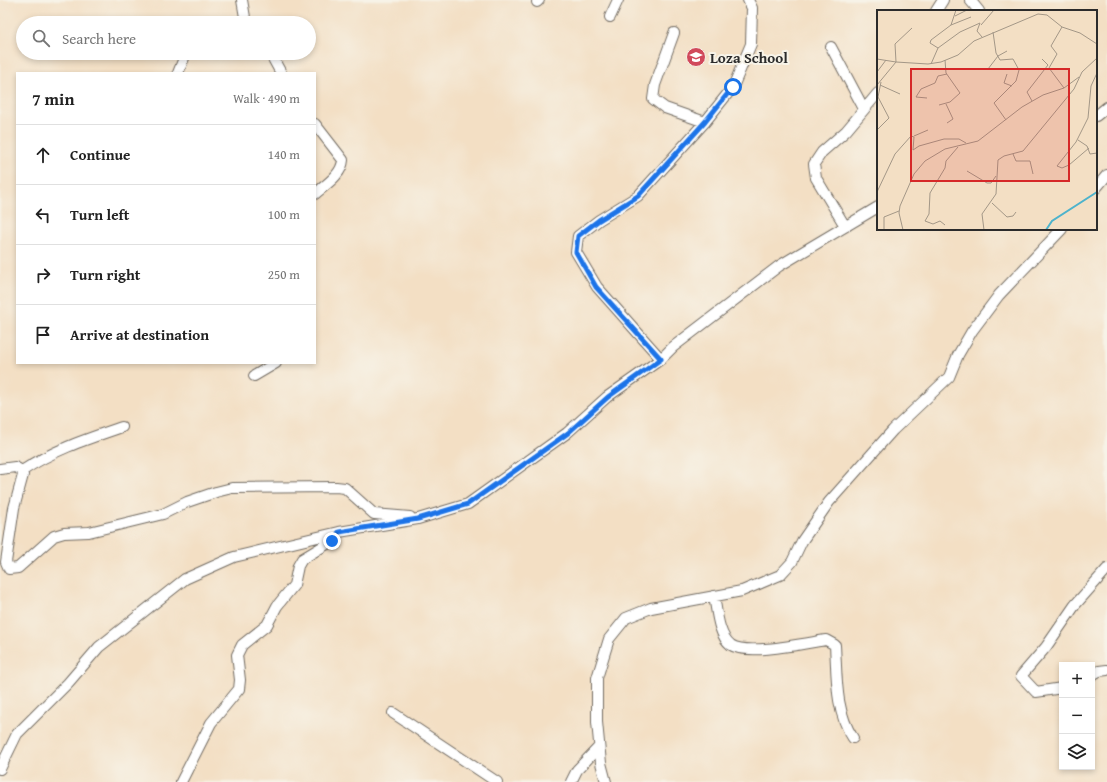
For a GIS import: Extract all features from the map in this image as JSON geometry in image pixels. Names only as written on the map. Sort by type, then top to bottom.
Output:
[{"type":"street","points":[[242,0],[245,16]]},
{"type":"street","points":[[610,17],[618,0]]},
{"type":"street","points":[[937,10],[943,0]]},
{"type":"street","points":[[970,0],[978,10]]},
{"type":"street","points":[[661,359],[596,287],[576,252],[578,236],[599,220],[638,196],[705,122],[733,87],[751,44],[751,3]]},
{"type":"street","points":[[674,33],[655,85],[653,99],[665,108],[705,122]]},
{"type":"street","points":[[830,47],[864,109]]},
{"type":"street","points":[[178,72],[183,60]]},
{"type":"street","points":[[274,60],[280,72]]},
{"type":"street","points":[[845,226],[816,178],[814,164],[822,152],[846,131],[877,94]]},
{"type":"street","points":[[1097,115],[1107,107]]},
{"type":"street","points":[[316,125],[343,160],[343,167],[316,193]]},
{"type":"street","points":[[1097,187],[1107,175]]},
{"type":"street","points":[[0,769],[17,734],[68,683],[99,646],[186,579],[234,557],[339,532],[418,519],[468,504],[568,433],[608,397],[661,359],[673,347],[779,266],[877,208]]},
{"type":"street","points":[[606,782],[601,763],[596,722],[596,678],[609,639],[626,618],[651,608],[742,591],[780,575],[792,562],[802,542],[829,502],[893,430],[949,377],[958,355],[972,331],[999,295],[1061,230]]},
{"type":"street","points":[[254,376],[274,364]]},
{"type":"street","points":[[22,471],[38,460],[61,449],[122,426]]},
{"type":"street","points":[[0,468],[15,467],[22,471]]},
{"type":"street","points":[[22,471],[23,476],[14,508],[6,562],[10,569],[13,570],[18,568],[54,536],[64,533],[89,532],[163,514],[187,502],[232,488],[345,488],[374,514],[403,516],[418,519]]},
{"type":"street","points":[[181,782],[211,723],[239,689],[240,680],[237,654],[242,645],[267,625],[277,606],[294,585],[298,566],[302,559],[332,541],[339,532]]},
{"type":"street","points":[[1059,689],[1053,691],[1036,692],[1021,676],[1046,647],[1075,605],[1107,569]]},
{"type":"street","points":[[714,596],[720,629],[732,645],[750,650],[826,640],[835,646],[837,688],[845,726],[853,738]]},
{"type":"street","points":[[1095,673],[1107,670]]},
{"type":"street","points":[[393,713],[497,782]]},
{"type":"street","points":[[571,782],[577,770],[600,748]]},
{"type":"place","name":"Loza School","points":[[696,57]]},
{"type":"route","points":[[332,541],[339,532],[418,519],[468,504],[568,433],[608,397],[661,359],[596,287],[588,270],[576,252],[578,236],[599,220],[638,196],[705,122],[733,87]]}]
